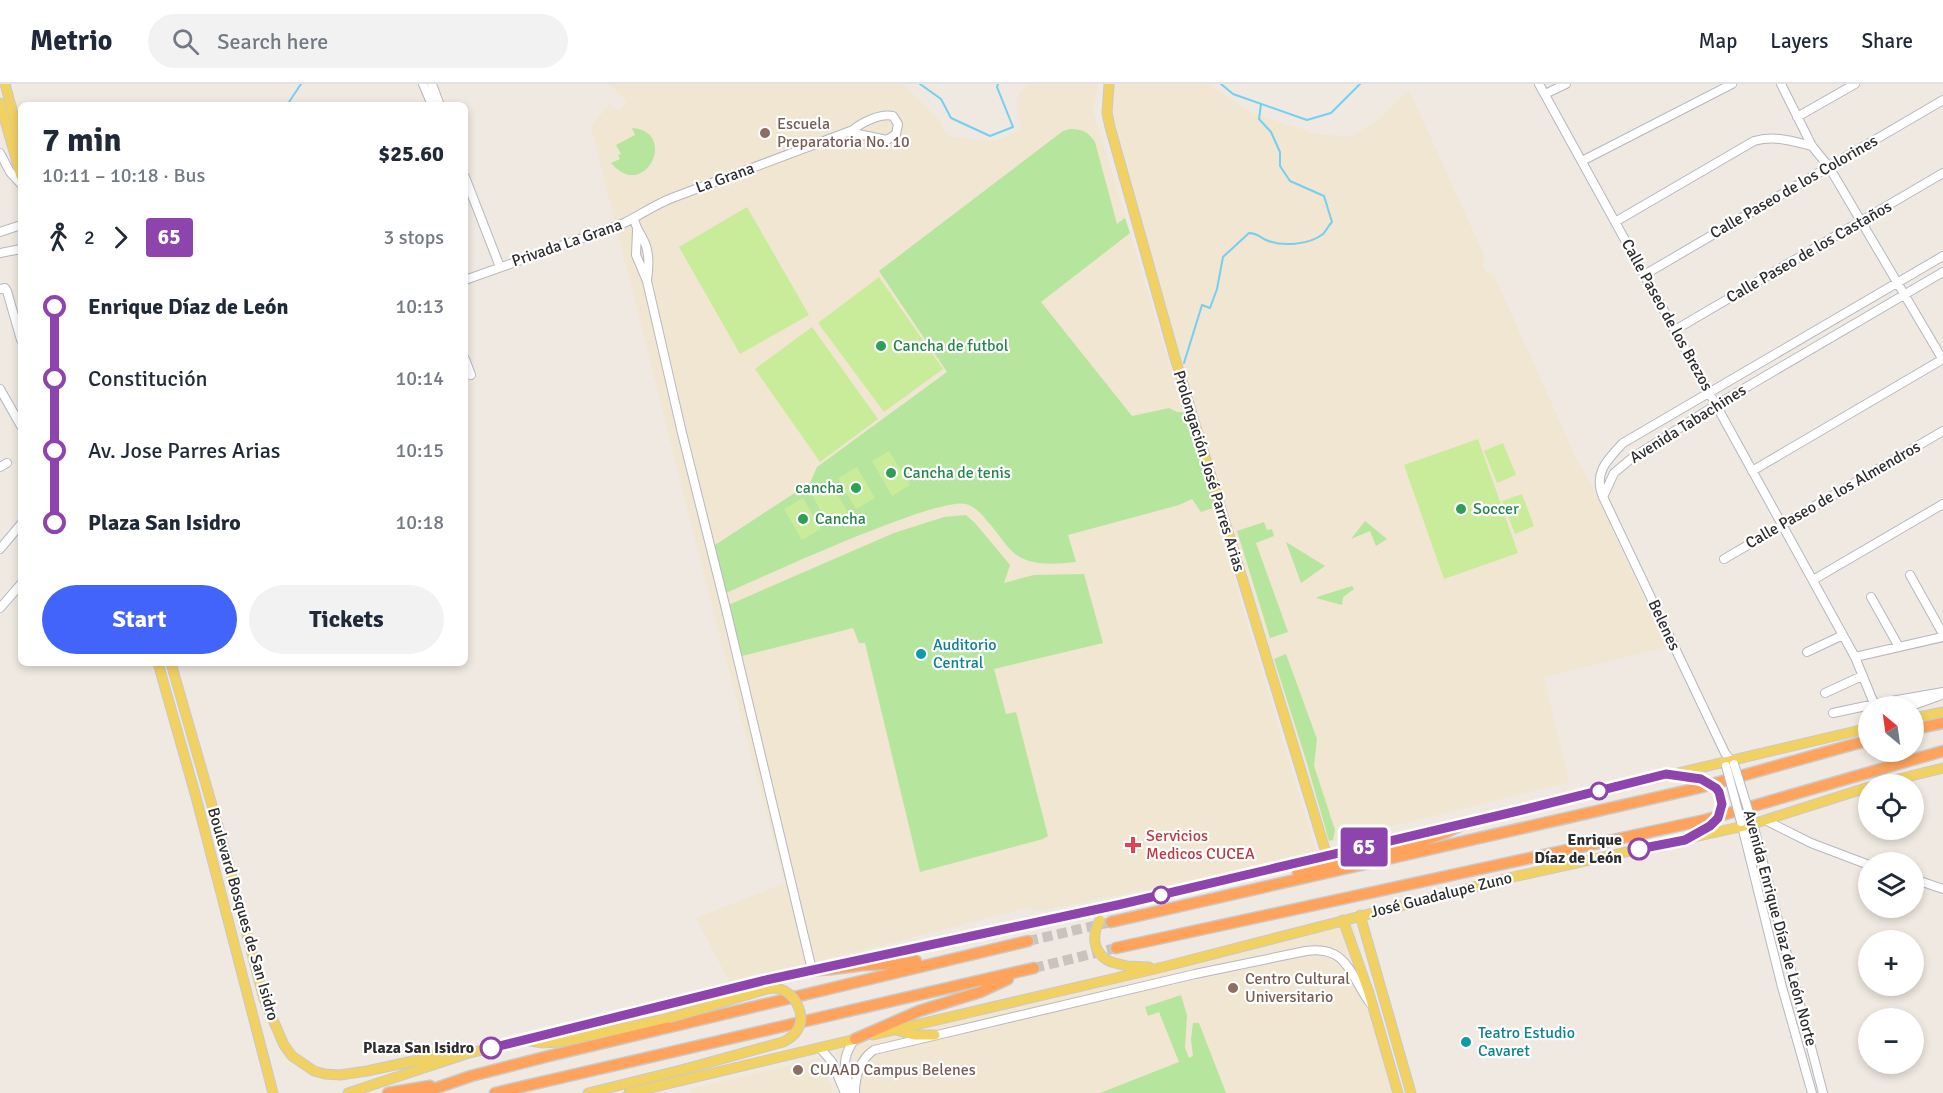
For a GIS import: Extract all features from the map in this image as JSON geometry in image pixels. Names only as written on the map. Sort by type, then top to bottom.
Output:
[{"type":"highway","points":[[1924,727],[1943,723]]},
{"type":"highway","points":[[1105,921],[1209,900],[1698,788],[1858,743]]},
{"type":"highway","points":[[1116,948],[1705,820],[1943,751]]},
{"type":"highway","points":[[1209,900],[1259,883],[1406,847],[1437,837],[1464,824]]},
{"type":"highway","points":[[388,1093],[437,1085],[1028,941],[998,943],[905,963],[863,965],[826,971],[812,970]]},
{"type":"highway","points":[[495,1093],[1034,968],[980,992],[919,1011],[855,1039]]},
{"type":"highway","points":[[422,1093],[471,1076]]},
{"type":"main road","name":"Prolongación José Parres Arias","points":[[1109,84],[1107,113],[1134,215],[1327,856]]},
{"type":"main road","points":[[4,89],[3,104],[18,164]]},
{"type":"main road","points":[[3,104],[18,136]]},
{"type":"main road","name":"Boulevard Bosques de San Isidro","points":[[159,666],[196,797],[273,1093]]},
{"type":"main road","name":"Boulevard Bosques de San Isidro","points":[[172,666],[264,999],[284,1045],[292,1056],[314,1071],[340,1074],[367,1071],[455,1052],[466,1054]]},
{"type":"main road","points":[[1924,716],[1943,712]]},
{"type":"main road","points":[[348,1093],[466,1054],[812,970],[1122,904],[1464,824],[1728,761],[1858,726]]},
{"type":"main road","points":[[1919,774],[1943,768]]},
{"type":"main road","points":[[1666,774],[1701,779],[1716,788],[1721,798],[1721,811],[1714,822],[1702,832],[1685,840]]},
{"type":"main road","name":"José Guadalupe Zuno","points":[[1163,967],[1513,877],[1685,840],[1752,821],[1767,820],[1858,791]]},
{"type":"main road","points":[[196,797],[208,794]]},
{"type":"main road","points":[[1122,904],[1107,911],[1105,921],[1095,930],[1094,942],[1100,955],[1111,962],[1127,966],[1163,967]]},
{"type":"main road","points":[[1360,915],[1411,1093]]},
{"type":"main road","points":[[1343,920],[1372,1005],[1398,1093]]},
{"type":"main road","points":[[629,1093],[1163,967]]},
{"type":"main road","points":[[525,1040],[552,1044],[669,1018],[771,989],[786,991],[798,1006],[800,1027],[783,1042],[588,1093]]},
{"type":"main road","points":[[894,1029],[914,1035],[935,1035]]},
{"type":"street","points":[[423,84],[431,102]]},
{"type":"street","points":[[432,84],[439,102]]},
{"type":"street","name":"Calle Paseo de los Brezos","points":[[1539,84],[1855,657],[1871,696]]},
{"type":"street","points":[[1545,94],[1566,84]]},
{"type":"street","points":[[1582,162],[1732,84]]},
{"type":"street","points":[[1752,471],[1943,359],[1829,167],[1812,146],[1781,84]]},
{"type":"street","points":[[1797,117],[1855,84]]},
{"type":"street","name":"Calle Paseo de los Colorines","points":[[1644,274],[1943,100]]},
{"type":"street","name":"La Grana","points":[[634,219],[654,205],[853,130],[885,115],[893,116],[898,124],[896,134],[887,140],[858,134],[853,130]]},
{"type":"street","points":[[1616,222],[1754,141],[1766,137],[1778,137],[1812,146]]},
{"type":"street","points":[[0,153],[10,172],[18,181]]},
{"type":"street","name":"Calle Paseo de los Castaños","points":[[1675,330],[1943,174]]},
{"type":"street","points":[[468,185],[500,267]]},
{"type":"street","points":[[634,219],[637,231],[636,255],[647,281],[681,433],[812,970]]},
{"type":"street","name":"Privada La Grana","points":[[468,279],[634,219]]},
{"type":"street","points":[[0,232],[18,226]]},
{"type":"street","points":[[637,231],[644,240],[648,252],[647,281]]},
{"type":"street","points":[[0,253],[18,250]]},
{"type":"street","name":"Avenida Tabachines","points":[[1603,498],[1599,488],[1599,479],[1608,460],[1623,443],[1943,256]]},
{"type":"street","name":"Avenida Tabachines","points":[[1603,498],[1614,473],[1632,458],[1716,405],[1943,272]]},
{"type":"street","points":[[0,290],[5,288],[8,291],[18,329]]},
{"type":"street","points":[[468,367],[471,375]]},
{"type":"street","points":[[0,389],[18,421]]},
{"type":"street","name":"Calle Paseo de los Almendros","points":[[1724,559],[1943,431]]},
{"type":"street","name":"Belenes","points":[[1603,498],[1728,761]]},
{"type":"street","points":[[1812,580],[1943,504]]},
{"type":"street","points":[[0,549],[18,528]]},
{"type":"street","points":[[1855,657],[1943,635],[1910,575]]},
{"type":"street","points":[[0,608],[18,587]]},
{"type":"street","points":[[1871,597],[1899,647]]},
{"type":"street","points":[[1807,652],[1843,635]]},
{"type":"street","points":[[1825,693],[1862,676]]},
{"type":"street","points":[[1924,696],[1943,693]]},
{"type":"street","points":[[1924,701],[1943,693]]},
{"type":"street","points":[[1833,713],[1858,708]]},
{"type":"street","name":"Avenida Enrique Díaz de León Norte","points":[[1728,761],[1752,821],[1823,1093]]},
{"type":"street","name":"Avenida Enrique Díaz de León Norte","points":[[1728,761],[1782,987],[1812,1093]]},
{"type":"street","points":[[1767,820],[1811,843],[1858,861]]},
{"type":"street","points":[[1924,882],[1943,889]]},
{"type":"street","points":[[853,1093],[865,1059],[874,1050],[1195,974],[1318,949],[1336,954],[1344,960],[1352,970],[1359,988],[1372,1005]]},
{"type":"street","points":[[845,1093],[846,1056],[855,1039]]},
{"type":"street","points":[[820,1048],[853,1093]]},
{"type":"shaded area","points":[[609,84],[903,84],[939,120],[946,133],[954,137],[995,141],[1021,130],[1017,112],[1018,96],[1026,86],[1030,84],[1098,84],[1093,110],[1317,855],[1291,856],[1279,861],[1204,878],[1040,911],[1026,908],[856,952],[729,981],[696,918],[785,883],[591,127],[609,104],[619,111],[627,101]]},
{"type":"shaded area","points":[[1111,84],[1208,84],[1254,114],[1320,135],[1352,136],[1377,121],[1409,90],[1485,257],[1483,266],[1486,272],[1494,275],[1575,456],[1591,484],[1666,647],[1544,677],[1569,782],[1328,842],[1191,390],[1161,299],[1112,127]]},
{"type":"shaded area","name":"Centro Cultural Universitario","points":[[1353,924],[1403,1093],[850,1093],[835,1051]]},
{"type":"shaded area","name":"CUAAD Campus Belenes","points":[[821,1058],[833,1093],[691,1093],[689,1089]]},
{"type":"green space","points":[[632,128],[646,132],[653,140],[655,151],[652,162],[645,170],[635,175],[624,173],[611,163],[620,159],[618,155],[621,154],[616,145],[635,135]]},
{"type":"green space","points":[[1070,129],[1085,132],[1095,142],[1117,224],[1125,218],[1130,233],[1041,302],[1132,416],[1169,408],[1177,412],[1187,412],[1216,507],[1201,512],[1192,499],[1179,505],[1068,535],[1076,562],[1052,564],[1028,561],[1014,553],[975,508],[966,504],[949,505],[887,524],[726,593],[712,547],[810,483],[817,467],[947,372],[879,271],[1063,131]]},
{"type":"green space","points":[[747,207],[809,315],[740,354],[679,247]]},
{"type":"green space","name":"Cancha de futbol","points":[[879,277],[943,369],[884,412],[818,323]]},
{"type":"green space","name":"Cancha de futbol","points":[[812,327],[878,419],[820,462],[755,369]]},
{"type":"green space","name":"Soccer","points":[[1478,439],[1518,553],[1444,579],[1404,465]]},
{"type":"green space","points":[[1503,443],[1516,475],[1497,483],[1484,451]]},
{"type":"green space","name":"Cancha de tenis","points":[[889,451],[910,485],[892,496],[872,461]]},
{"type":"green space","name":"cancha","points":[[857,467],[875,498],[856,509],[838,478]]},
{"type":"green space","points":[[830,482],[848,513],[828,524],[811,493]]},
{"type":"green space","points":[[1522,494],[1534,526],[1515,534],[1502,501]]},
{"type":"green space","name":"Cancha","points":[[803,498],[821,529],[802,540],[784,509]]},
{"type":"green space","points":[[966,515],[1010,565],[1004,583],[1034,575],[1084,574],[1103,643],[994,669],[1006,714],[1016,712],[1048,836],[920,872],[865,643],[859,643],[853,628],[738,657],[726,606],[894,533],[944,517]]},
{"type":"green space","points":[[1365,521],[1387,539],[1376,546],[1370,531],[1351,539]]},
{"type":"green space","points":[[1264,522],[1267,530],[1272,529],[1274,536],[1256,543],[1288,632],[1270,638],[1237,531]]},
{"type":"green space","points":[[1286,542],[1325,566],[1301,583]]},
{"type":"green space","points":[[1352,586],[1354,589],[1343,597],[1342,605],[1316,598],[1320,596]]},
{"type":"green space","points":[[1286,654],[1317,739],[1314,766],[1335,830],[1333,840],[1329,841],[1274,659]]},
{"type":"green space","points":[[1181,995],[1187,1015],[1185,1048],[1189,1058],[1193,1056],[1191,1039],[1193,1023],[1199,1023],[1226,1093],[1100,1093],[1179,1062],[1159,1012],[1148,1016],[1145,1007]]},
{"type":"waterway","points":[[289,102],[301,84]]},
{"type":"waterway","points":[[920,84],[941,99],[951,118],[990,136],[1013,127],[997,87],[998,84]]},
{"type":"waterway","points":[[1221,84],[1233,94],[1307,120],[1331,113],[1360,84]]},
{"type":"waterway","points":[[1184,363],[1202,305],[1210,308],[1217,289],[1223,257],[1249,233],[1280,244],[1303,243],[1323,234],[1332,222],[1324,196],[1290,181],[1280,166],[1280,152],[1271,132],[1259,119],[1261,104]]},
{"type":"tunnel","points":[[1028,941],[1111,922]]},
{"type":"tunnel","points":[[1034,968],[1116,948]]},
{"type":"bus line","name":"65","points":[[491,1048],[766,980],[1122,904],[1666,774],[1701,779],[1716,788],[1721,798],[1721,811],[1710,826],[1685,840],[1639,849]]},
{"type":"place","name":"Escuela Preparatoria No. 10","points":[[765,133]]},
{"type":"place","name":"Cancha de futbol","points":[[881,346]]},
{"type":"place","name":"Cancha de tenis","points":[[891,473]]},
{"type":"place","name":"cancha","points":[[856,488]]},
{"type":"place","name":"Soccer","points":[[1461,509]]},
{"type":"place","name":"Cancha","points":[[803,519]]},
{"type":"place","name":"Auditorio Central","points":[[921,654]]},
{"type":"place","name":"Servicios Medicos CUCEA","points":[[1133,845]]},
{"type":"place","name":"Enrique Díaz de León","points":[[1639,849]]},
{"type":"place","name":"Centro Cultural Universitario","points":[[1233,988]]},
{"type":"place","name":"Teatro Estudio Cavaret","points":[[1466,1042]]},
{"type":"place","name":"Plaza San Isidro","points":[[491,1048]]},
{"type":"place","name":"CUAAD Campus Belenes","points":[[798,1070]]}]
